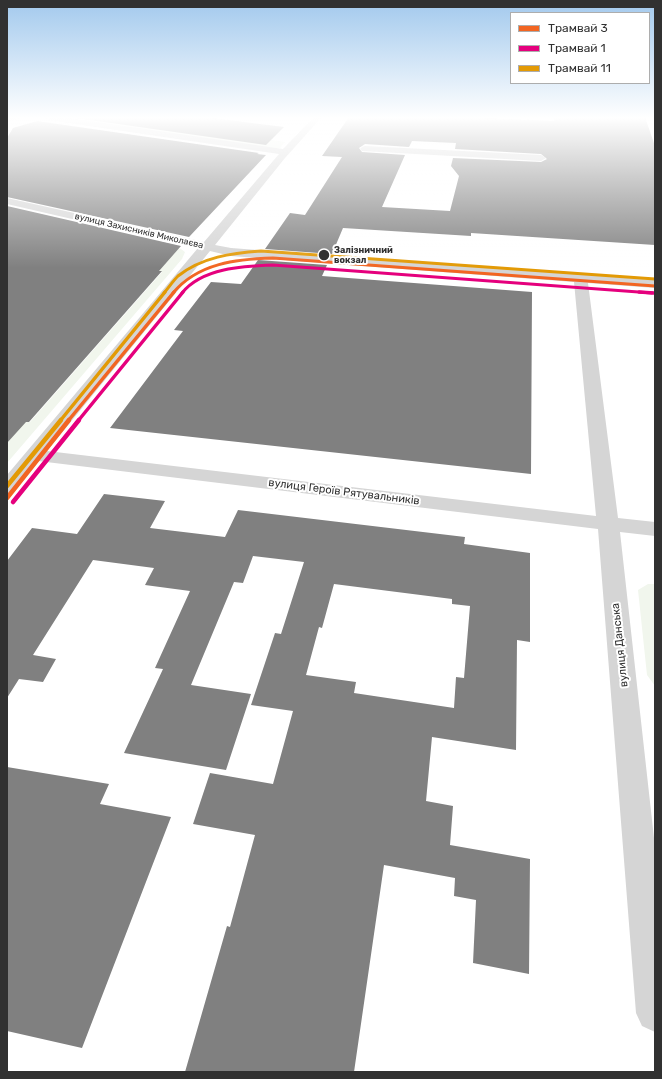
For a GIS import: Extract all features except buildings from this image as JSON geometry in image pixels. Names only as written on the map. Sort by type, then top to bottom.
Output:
[{"type":"street","points":[[7,488],[273,167]]},
{"type":"street","name":"вулиця Захисників Миколаєва","points":[[7,201],[231,252],[655,284]]},
{"type":"street","name":"вулиця Данська","points":[[581,278],[581,290],[608,524],[655,1013]]},
{"type":"street","name":"вулиця Героїв Рятувальників","points":[[33,455],[655,529]]},
{"type":"shaded area","points":[[7,208],[181,249],[185,252],[182,259],[7,463],[7,443],[21,421],[30,422],[162,272]]},
{"type":"shaded area","points":[[648,584],[654,584],[655,591],[655,686],[647,675],[638,590]]},
{"type":"tram line","name":"11","points":[[7,486],[177,277],[211,259],[235,253],[274,251],[655,279]]},
{"type":"tram line","name":"3","points":[[7,498],[33,464],[182,282],[192,275],[225,262],[273,258],[655,286]]},
{"type":"tram line","name":"1","points":[[13,502],[187,287],[217,272],[239,267],[273,265],[654,293]]},
{"type":"place","name":"Залізничний вокзал","points":[[324,255]]}]
